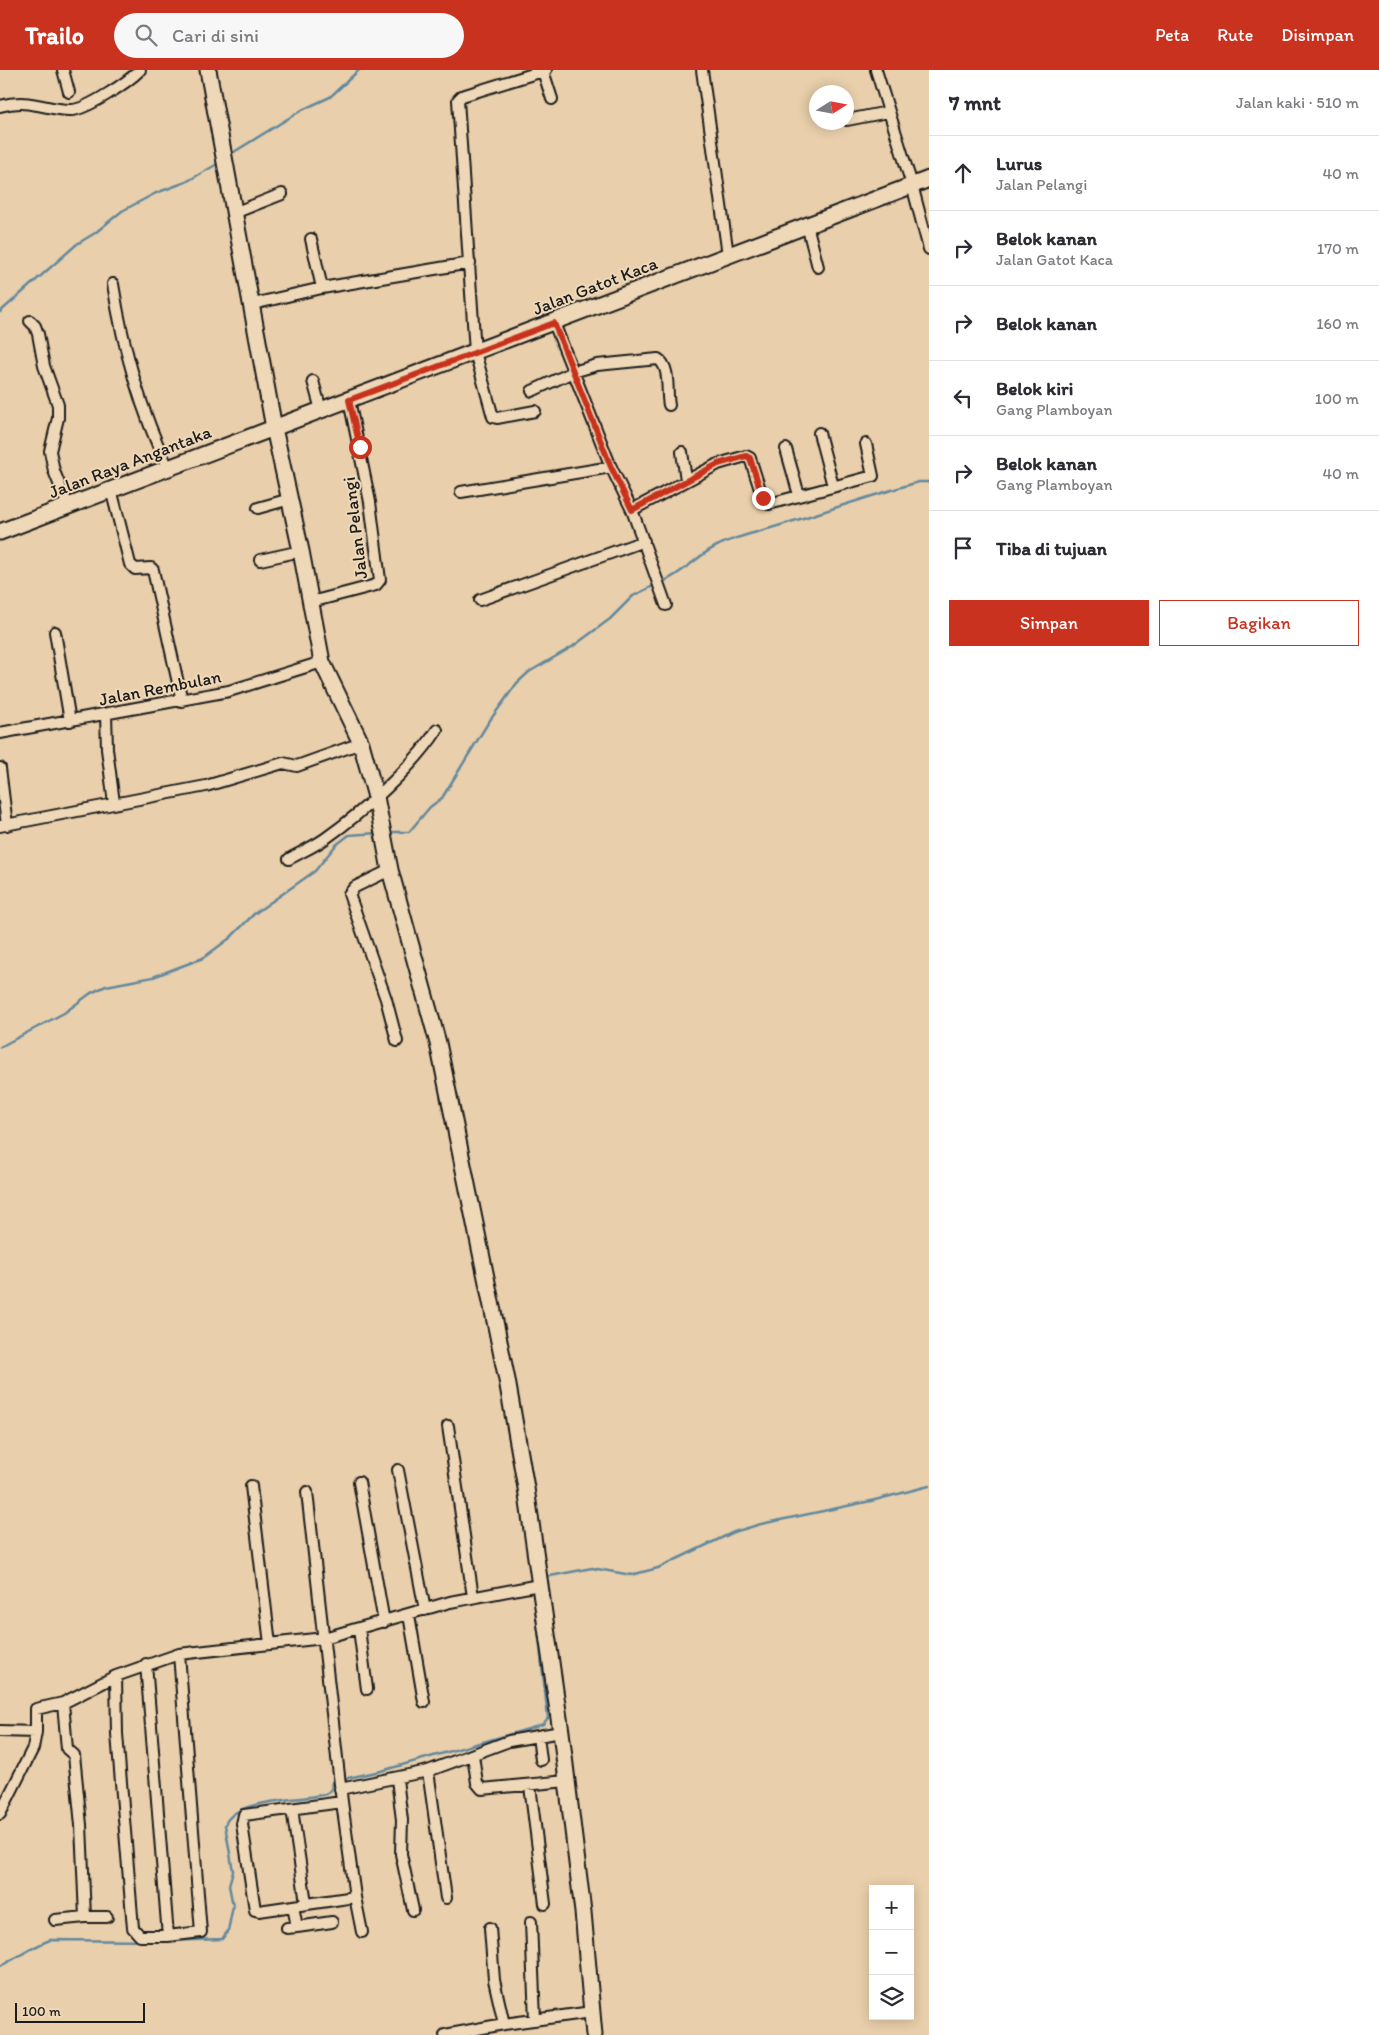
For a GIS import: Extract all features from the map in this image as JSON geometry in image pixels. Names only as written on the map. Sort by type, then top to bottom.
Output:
[{"type":"main road","points":[[208,70],[253,304],[274,428],[302,552],[322,662],[361,743],[376,797],[390,870],[438,1043],[462,1158],[469,1205],[507,1380],[526,1488],[567,1780],[583,1912],[594,2035]]},
{"type":"main road","name":"Jalan Gatot Kaca","points":[[274,428],[929,179]]},
{"type":"main road","name":"Jalan Raya Angantaka","points":[[0,532],[274,428]]},
{"type":"street","points":[[62,70],[69,92]]},
{"type":"street","points":[[0,106],[24,102],[58,109],[77,110],[116,89],[140,70]]},
{"type":"street","points":[[702,70],[728,255]]},
{"type":"street","points":[[876,70],[912,185],[929,249]]},
{"type":"street","points":[[534,411],[497,418],[493,416],[475,352],[459,99],[545,71],[552,99]]},
{"type":"street","points":[[854,119],[888,112]]},
{"type":"street","points":[[234,213],[282,194]]},
{"type":"street","points":[[806,226],[818,268]]},
{"type":"street","points":[[311,239],[322,288]]},
{"type":"street","points":[[253,304],[322,288],[470,263]]},
{"type":"street","points":[[113,284],[125,348],[134,383],[168,468]]},
{"type":"street","points":[[30,321],[35,326],[38,334],[44,366],[58,405],[58,418],[51,443],[51,457],[68,506]]},
{"type":"street","points":[[554,323],[611,467],[632,510],[666,605]]},
{"type":"street","points":[[532,391],[573,372],[609,363],[658,359],[662,361],[666,372],[669,405]]},
{"type":"street","points":[[313,381],[321,410]]},
{"type":"street","name":"Jalan Pelangi","points":[[311,602],[376,585],[380,580],[370,502],[349,400]]},
{"type":"street","points":[[819,433],[833,486]]},
{"type":"street","points":[[632,510],[718,464],[746,456],[750,458],[767,504],[874,476],[866,444]]},
{"type":"street","points":[[786,449],[799,495]]},
{"type":"street","points":[[682,452],[686,480]]},
{"type":"street","points":[[461,492],[611,467]]},
{"type":"street","points":[[111,489],[130,564],[135,569],[151,568],[153,570],[182,701]]},
{"type":"street","points":[[258,508],[290,499]]},
{"type":"street","points":[[480,600],[644,541]]},
{"type":"street","points":[[260,560],[302,552]]},
{"type":"street","points":[[55,632],[70,721]]},
{"type":"street","name":"Jalan Rembulan","points":[[0,733],[230,691],[322,662]]},
{"type":"street","points":[[106,714],[107,749],[114,803]]},
{"type":"street","points":[[289,859],[326,839],[376,797],[424,750],[437,730]]},
{"type":"street","points":[[0,768],[4,825],[206,786],[283,763],[297,766],[361,743]]},
{"type":"street","points":[[390,870],[355,887],[349,894],[386,999],[397,1041]]},
{"type":"street","points":[[448,1426],[473,1597]]},
{"type":"street","points":[[398,1470],[425,1610]]},
{"type":"street","points":[[359,1482],[384,1622]]},
{"type":"street","points":[[250,1486],[270,1644]]},
{"type":"street","points":[[307,1492],[340,1789],[362,1932]]},
{"type":"street","points":[[0,1814],[33,1748],[36,1732],[35,1710],[63,1703],[116,1676],[179,1654],[324,1638],[473,1597],[539,1585]]},
{"type":"street","points":[[409,1615],[424,1702]]},
{"type":"street","points":[[359,1629],[367,1689]]},
{"type":"street","points":[[116,1676],[117,1734],[133,1928],[140,1936],[168,1936],[202,1931],[179,1654]]},
{"type":"street","points":[[146,1664],[168,1936]]},
{"type":"street","points":[[63,1703],[67,1749],[74,1753],[81,1825],[84,1917]]},
{"type":"street","points":[[0,1731],[36,1732]]},
{"type":"street","points":[[340,1789],[397,1779],[428,1771],[509,1741],[560,1732]]},
{"type":"street","points":[[538,1736],[541,1760]]},
{"type":"street","points":[[472,1755],[477,1783],[481,1789],[530,1786],[567,1780]]},
{"type":"street","points":[[428,1771],[446,1898]]},
{"type":"street","points":[[397,1779],[402,1820],[401,1854],[413,1910]]},
{"type":"street","points":[[530,1786],[545,1904]]},
{"type":"street","points":[[342,1802],[247,1814],[244,1816],[242,1824],[255,1910],[356,1896]]},
{"type":"street","points":[[292,1809],[306,1903]]},
{"type":"street","points":[[293,1906],[292,1927],[332,1922]]},
{"type":"street","points":[[55,1920],[107,1917]]},
{"type":"street","points":[[531,1922],[535,2020]]},
{"type":"street","points":[[490,1928],[494,1980],[504,2024]]},
{"type":"street","points":[[445,2035],[504,2024],[592,2012]]},
{"type":"waterway","points":[[229,155],[302,110],[330,97],[359,70]]},
{"type":"waterway","points":[[0,312],[77,244],[95,233],[122,211],[156,193],[186,182],[219,163]]},
{"type":"waterway","points":[[662,582],[678,574],[704,553],[734,539],[901,487],[919,482],[929,482]]},
{"type":"waterway","points":[[387,832],[409,832],[430,807],[442,798],[488,723],[517,683],[529,672],[572,647],[610,619],[633,596],[657,584]]},
{"type":"waterway","points":[[0,1047],[64,1013],[91,993],[106,986],[153,977],[203,958],[230,938],[254,914],[315,871],[336,845],[349,835],[377,833]]},
{"type":"waterway","points":[[545,1577],[592,1568],[631,1575],[658,1568],[734,1532],[761,1524],[871,1501],[929,1486]]},
{"type":"waterway","points":[[343,1779],[381,1771],[543,1724],[548,1718],[534,1595]]},
{"type":"waterway","points":[[167,1941],[222,1939],[228,1931],[233,1906],[229,1885],[233,1871],[225,1825],[231,1816],[255,1805],[326,1794],[331,1790],[332,1782],[337,1781]]},
{"type":"waterway","points":[[0,1966],[50,1940],[151,1941]]},
{"type":"route","points":[[360,447],[349,400],[554,323],[611,467],[632,510],[668,489],[722,462],[746,456],[750,458],[763,498]]}]
